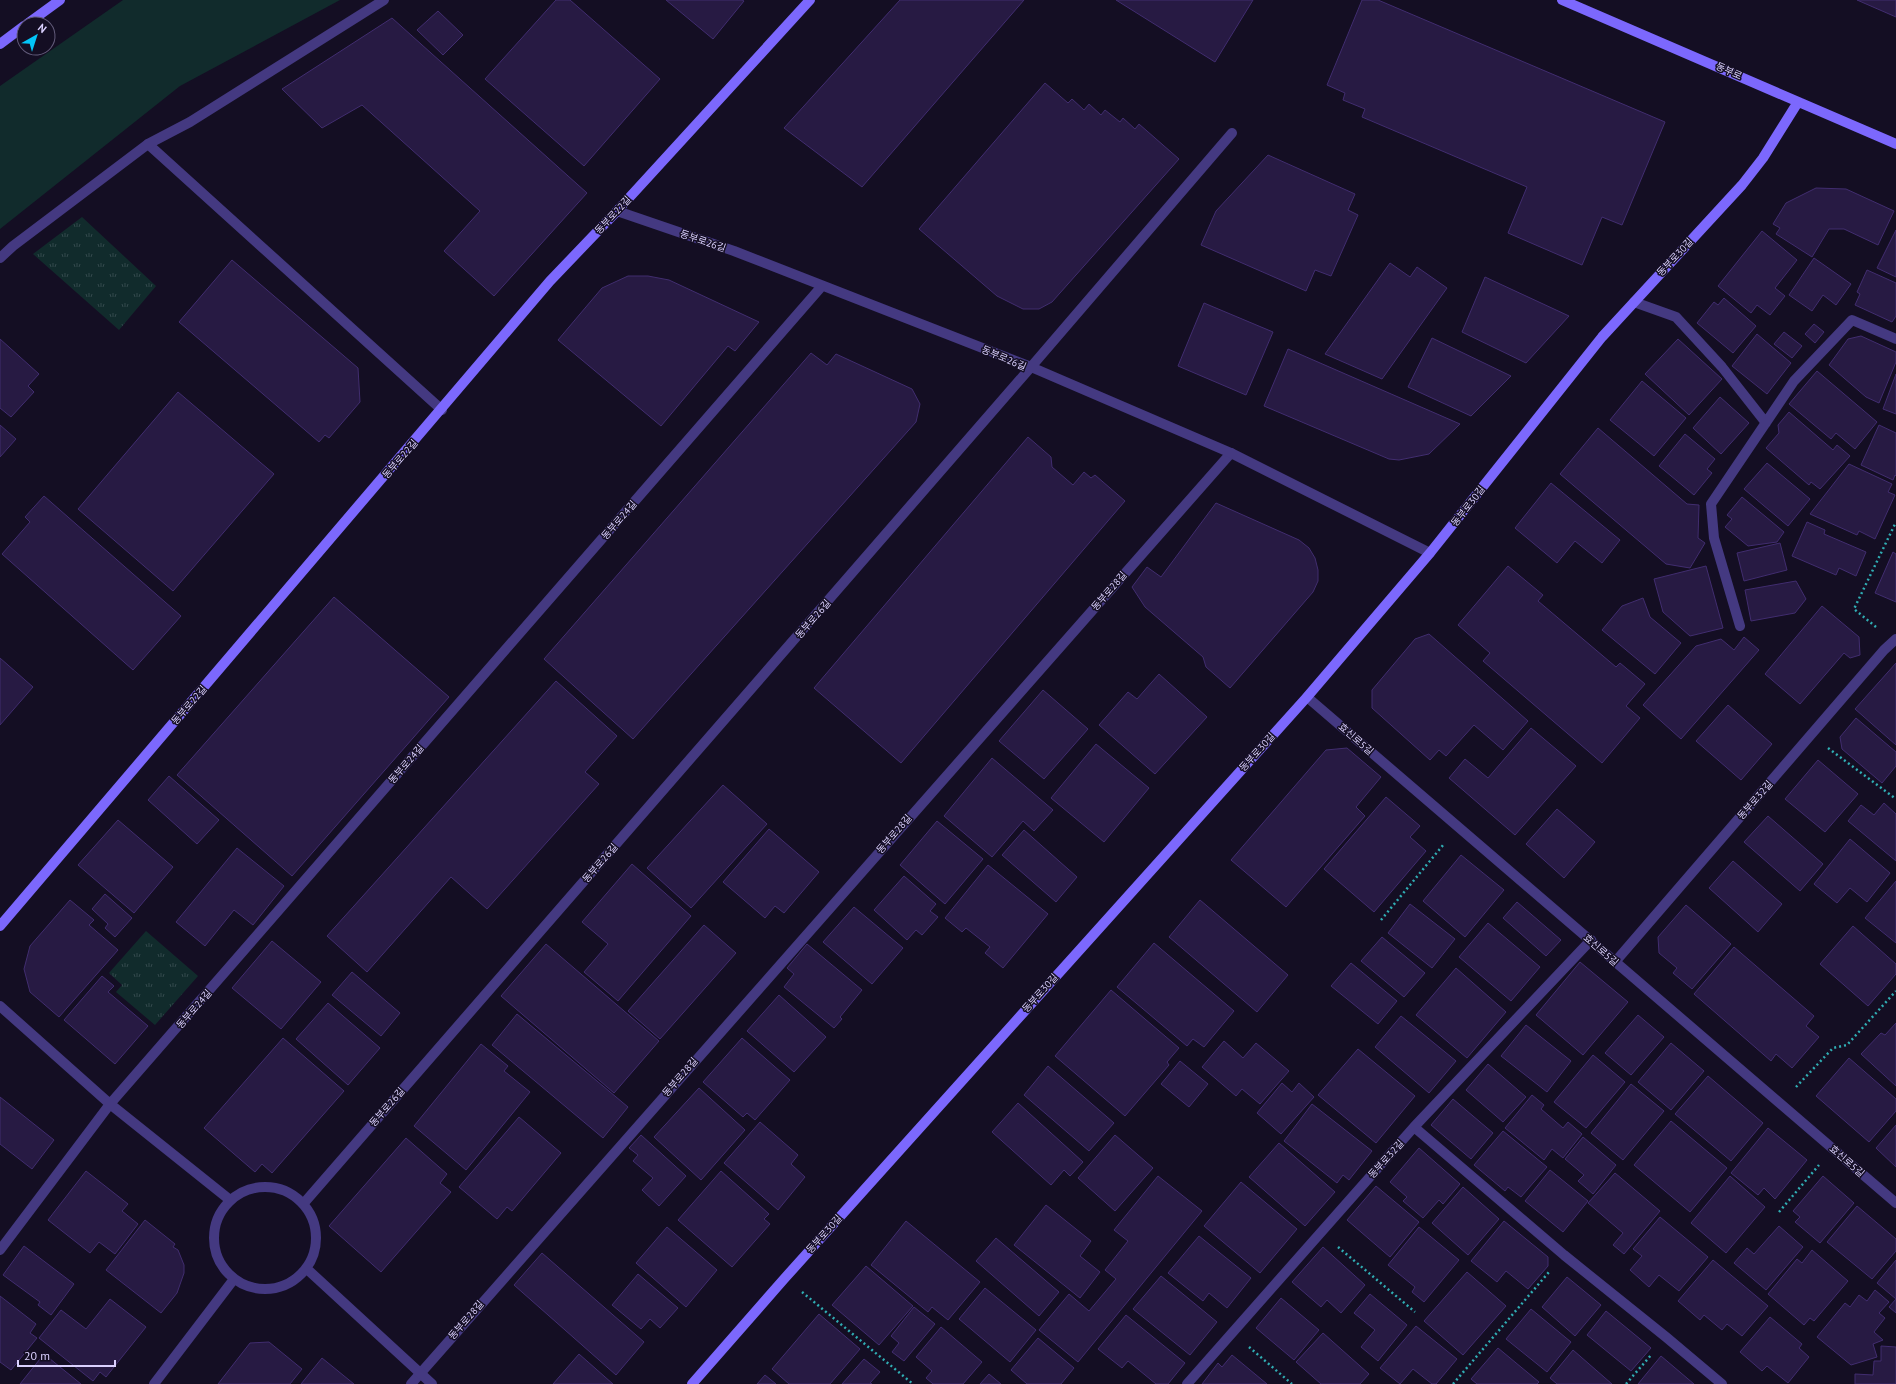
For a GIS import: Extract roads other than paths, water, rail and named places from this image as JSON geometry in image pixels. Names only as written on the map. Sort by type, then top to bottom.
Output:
[{"type":"main road","points":[[38,16],[60,0]]},
{"type":"main road","name":"동부로22길","points":[[0,926],[442,410],[550,281],[617,212],[810,0]]},
{"type":"main road","name":"동부로","points":[[1562,0],[1896,144]]},
{"type":"main road","points":[[0,44],[16,32]]},
{"type":"main road","name":"동부로30길","points":[[692,1384],[784,1279],[1307,696],[1430,553],[1602,337],[1742,185],[1763,158],[1798,102]]},
{"type":"street","points":[[0,258],[13,246],[148,144],[190,122],[384,0]]},
{"type":"street","points":[[1232,133],[1031,368],[1231,453],[1430,553]]},
{"type":"street","points":[[148,144],[442,410]]},
{"type":"street","name":"동부로26길","points":[[304,1203],[1031,368],[734,251],[617,212]]},
{"type":"street","name":"동부로24길","points":[[0,1250],[110,1104],[822,286]]},
{"type":"street","points":[[1634,302],[1676,317],[1722,367],[1766,423]]},
{"type":"street","points":[[1740,626],[1714,538],[1711,504],[1794,381],[1852,320],[1896,339]]},
{"type":"street","name":"동부로28길","points":[[411,1384],[1231,453]]},
{"type":"street","name":"동부로32길","points":[[1615,962],[1884,650],[1895,640]]},
{"type":"street","name":"효신로5길","points":[[1307,696],[1896,1203]]},
{"type":"street","name":"동부로32길","points":[[1187,1384],[1414,1127],[1591,940]]},
{"type":"street","points":[[0,1006],[110,1104],[230,1200]]},
{"type":"street","points":[[1414,1127],[1564,1255],[1722,1384]]},
{"type":"street","points":[[259,1186],[275,1187],[291,1193],[304,1203],[313,1218],[318,1235],[315,1253],[307,1269],[296,1280],[282,1287],[267,1289],[251,1288],[234,1279],[226,1271],[218,1257],[214,1242],[215,1227],[220,1213],[230,1200],[243,1191],[259,1186]]},
{"type":"street","points":[[307,1269],[419,1374],[432,1384]]},
{"type":"street","points":[[154,1384],[234,1279]]}]
